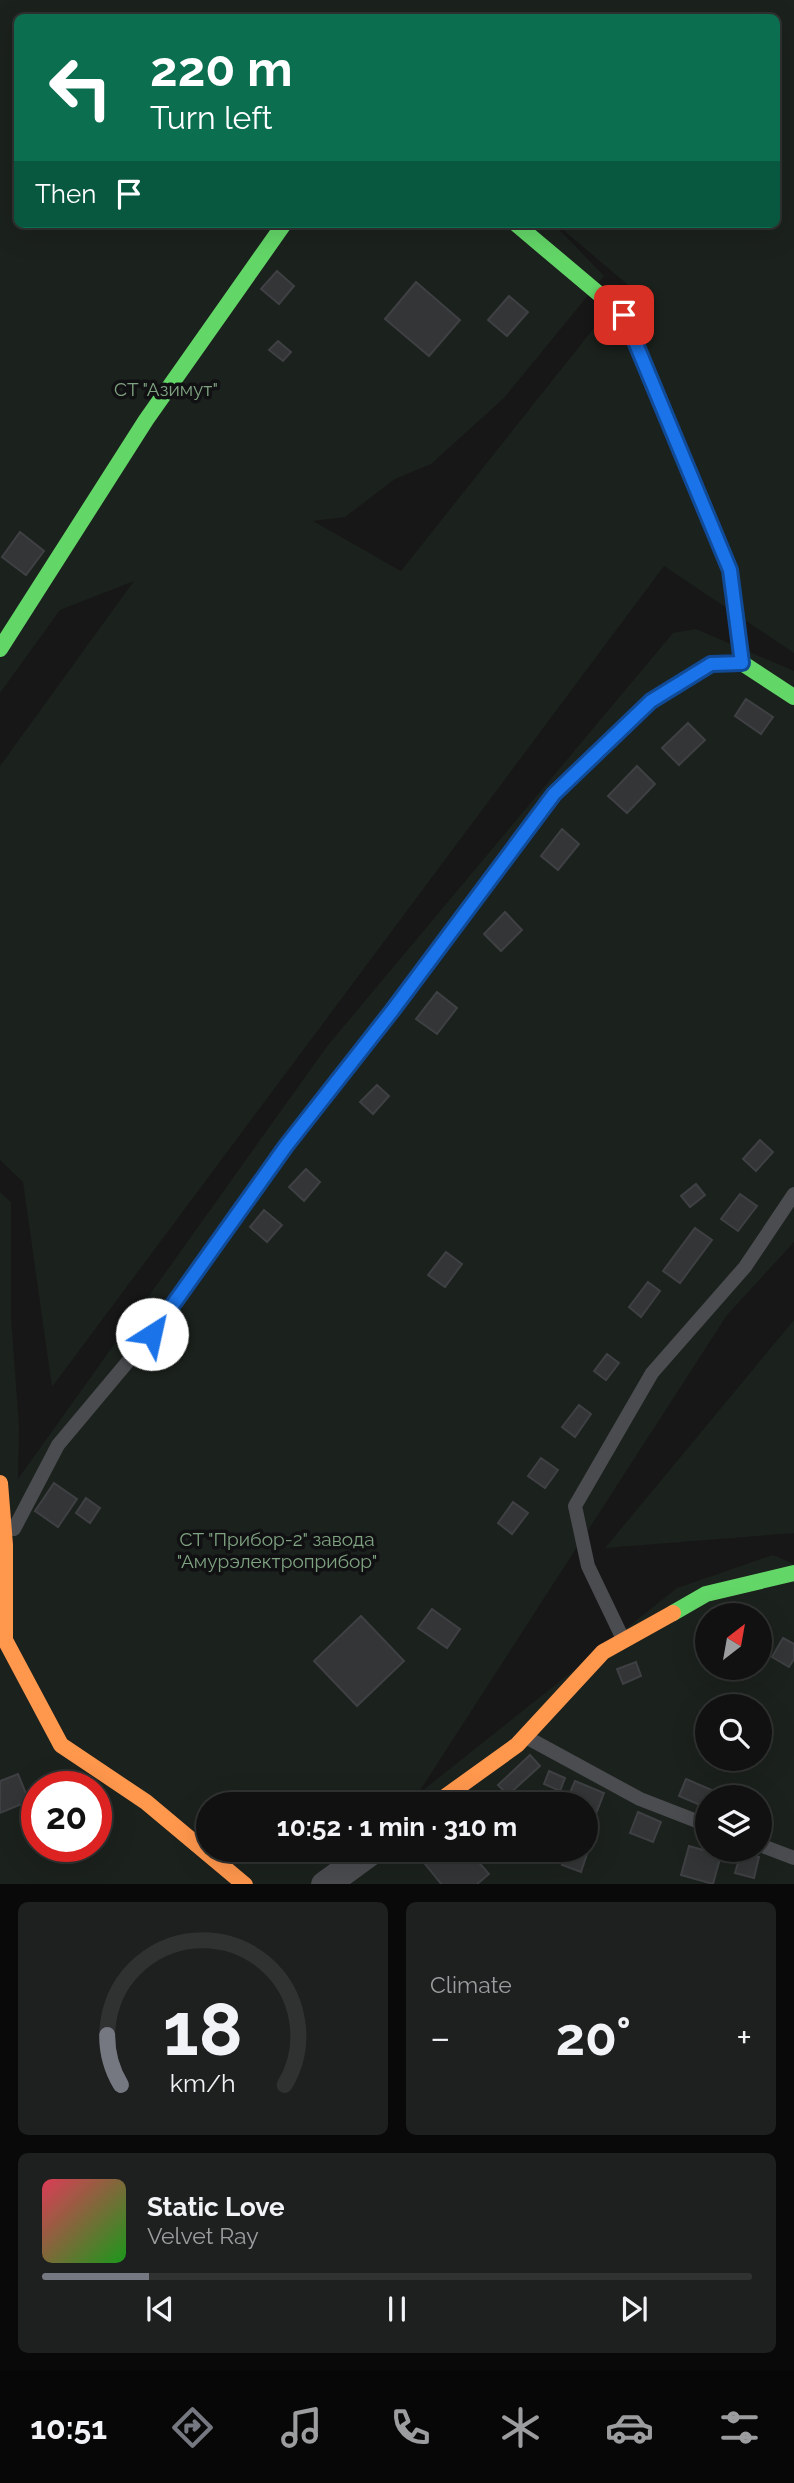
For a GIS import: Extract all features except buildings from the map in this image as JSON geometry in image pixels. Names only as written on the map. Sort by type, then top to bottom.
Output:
[{"type":"street","points":[[0,649],[146,420],[281,228]]},
{"type":"street","points":[[521,228],[624,315],[730,570],[742,663],[794,697]]},
{"type":"street","points":[[0,1483],[5,1545],[5,1640],[61,1745],[146,1802],[244,1884]]},
{"type":"street","points":[[451,1792],[524,1737],[603,1651],[706,1594],[794,1573]]},
{"type":"street","points":[[326,1884],[357,1862]]},
{"type":"lane","points":[[5,1545],[58,1445],[152,1334],[286,1146],[392,1011],[554,794],[651,701],[711,664],[742,663]]},
{"type":"lane","points":[[623,1640],[588,1566],[576,1506],[652,1373],[746,1267],[794,1194]]},
{"type":"lane","points":[[524,1737],[640,1799],[695,1820]]},
{"type":"lane","points":[[772,1850],[794,1858]]},
{"type":"green space","name":"СТ \"Азимут\"","points":[[0,0],[794,0],[794,653],[664,566],[52,1387],[23,1182],[0,1160],[0,766],[134,581],[60,610],[0,693]],"holes":[[[14,14],[780,14],[780,228],[561,228],[628,285],[401,571],[313,521],[345,517],[395,479],[431,464],[504,398],[604,276],[558,228],[14,228]]]},
{"type":"green space","name":"СТ \"Прибор-2\" завода \"Амурэлектроприбор\"","points":[[696,629],[794,671],[794,1242],[727,1315],[419,1792],[196,1792],[196,1862],[598,1862],[598,1792],[421,1792],[677,1588],[773,1555],[794,1564],[794,1884],[0,1884],[0,1192],[11,1202],[11,1318],[19,1426],[18,1479],[328,1045],[673,633]]},
{"type":"green space","points":[[794,1320],[794,1533],[605,1548]]},
{"type":"traffic: fast","points":[[0,649],[146,420],[281,228]]},
{"type":"traffic: fast","points":[[521,228],[624,315],[730,570],[742,663],[794,697]]},
{"type":"traffic: fast","points":[[673,1613],[706,1594],[794,1573]]},
{"type":"traffic: slow","points":[[0,1483],[5,1545],[5,1640],[61,1745],[146,1802],[244,1884]]},
{"type":"traffic: slow","points":[[452,1792],[517,1745],[603,1652],[673,1613]]},
{"type":"route","points":[[152,1334],[286,1146],[392,1011],[554,794],[651,701],[711,664],[742,663],[730,570],[624,315]]}]
